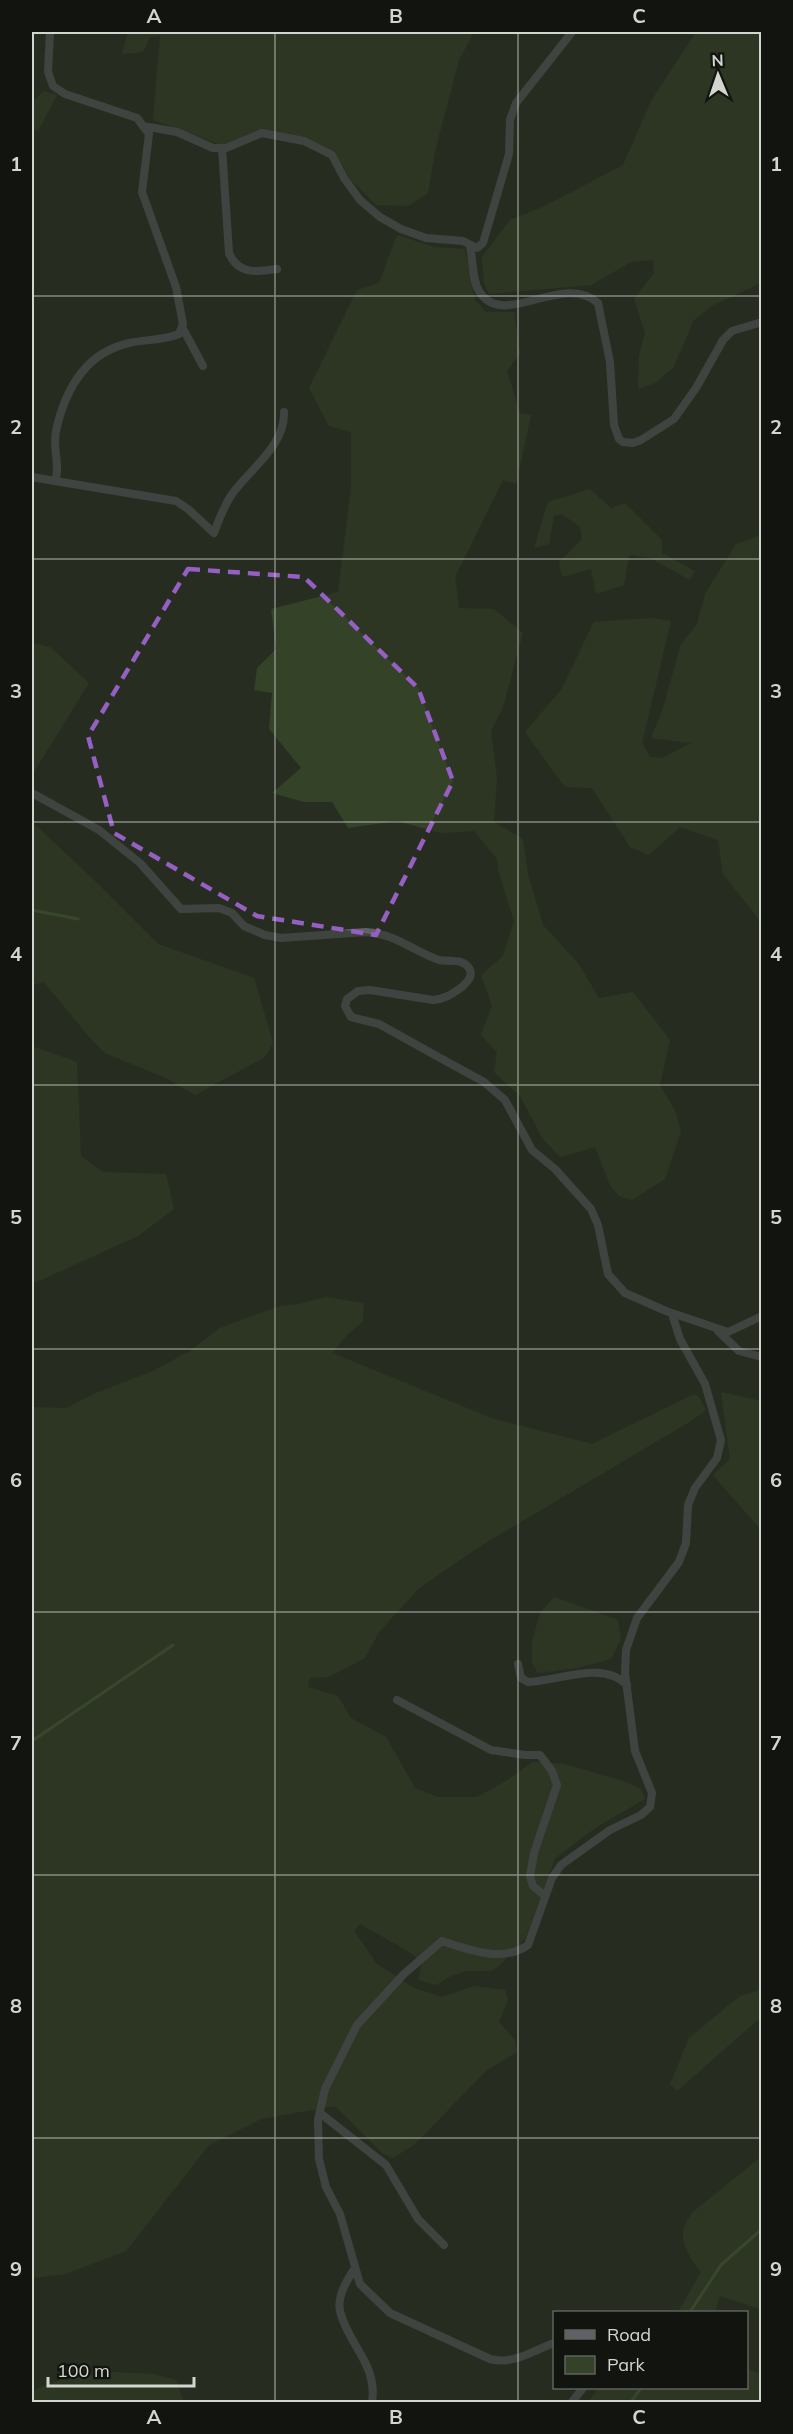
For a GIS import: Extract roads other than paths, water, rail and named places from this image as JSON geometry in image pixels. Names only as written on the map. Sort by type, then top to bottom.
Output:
[{"type":"street","points":[[50,32],[48,72],[53,86],[65,94],[137,118],[149,134],[142,192],[176,287],[182,327],[203,366]]},
{"type":"street","points":[[143,126],[177,132],[213,148],[222,148],[262,133],[304,141],[332,155],[344,178],[360,200],[380,217],[401,229],[426,238],[456,240],[477,248],[483,243],[509,154],[510,120],[516,103],[572,32]]},
{"type":"street","points":[[222,148],[229,253],[233,263],[245,270],[257,272],[277,269]]},
{"type":"street","points":[[470,246],[478,290],[487,302],[510,305],[539,300],[551,294],[576,292],[598,303],[610,362],[614,425],[619,439],[623,442],[633,443],[641,440],[674,419],[696,388],[723,340],[732,332],[762,322]]},
{"type":"street","points":[[55,481],[58,473],[53,444],[62,404],[83,369],[108,351],[129,343],[167,339],[179,334],[182,327]]},
{"type":"street","points":[[32,477],[176,501],[214,533],[224,507],[255,465],[273,447],[282,431],[284,412]]},
{"type":"street","points":[[32,793],[99,830],[140,863],[181,909],[219,908],[232,913],[244,926],[265,935],[281,938],[366,932],[390,936],[431,957],[443,961],[463,962],[469,967],[471,974],[469,981],[443,999],[433,1000],[370,990],[358,991],[346,999],[345,1006],[351,1017],[379,1024],[484,1082],[505,1101],[532,1150],[555,1169],[591,1209],[598,1225],[608,1274],[626,1293],[672,1314],[728,1332],[762,1316]]},
{"type":"street","points":[[553,2344],[510,2361],[490,2359],[390,2313],[360,2284],[340,2214],[326,2187],[319,2159],[320,2113],[325,2089],[357,2025],[404,1974],[442,1941],[470,1951],[519,1952],[528,1945],[552,1878],[561,1865],[610,1830],[641,1815],[650,1807],[652,1793],[635,1750],[627,1685],[626,1650],[637,1618],[679,1562],[686,1543],[688,1505],[695,1488],[717,1458],[721,1440],[705,1384],[680,1339],[672,1314]]},
{"type":"street","points":[[717,1329],[739,1351],[762,1357]]},
{"type":"street","points":[[518,1664],[521,1678],[528,1682],[585,1673],[603,1673],[618,1677],[627,1685]]},
{"type":"street","points":[[397,1700],[491,1750],[540,1755],[552,1772],[557,1785],[534,1853],[530,1876],[533,1886],[545,1896]]},
{"type":"street","points":[[320,2113],[386,2166],[418,2219],[444,2245]]},
{"type":"street","points":[[355,2268],[344,2286],[340,2310],[349,2333],[366,2361],[373,2382],[372,2403]]},
{"type":"street","points":[[572,2403],[582,2389]]},
{"type":"waterway","points":[[32,910],[78,919]]},
{"type":"waterway","points":[[32,1741],[173,1645]]},
{"type":"waterway","points":[[691,2311],[721,2265],[762,2229]]},
{"type":"waterway","points":[[631,2402],[640,2389]]}]
